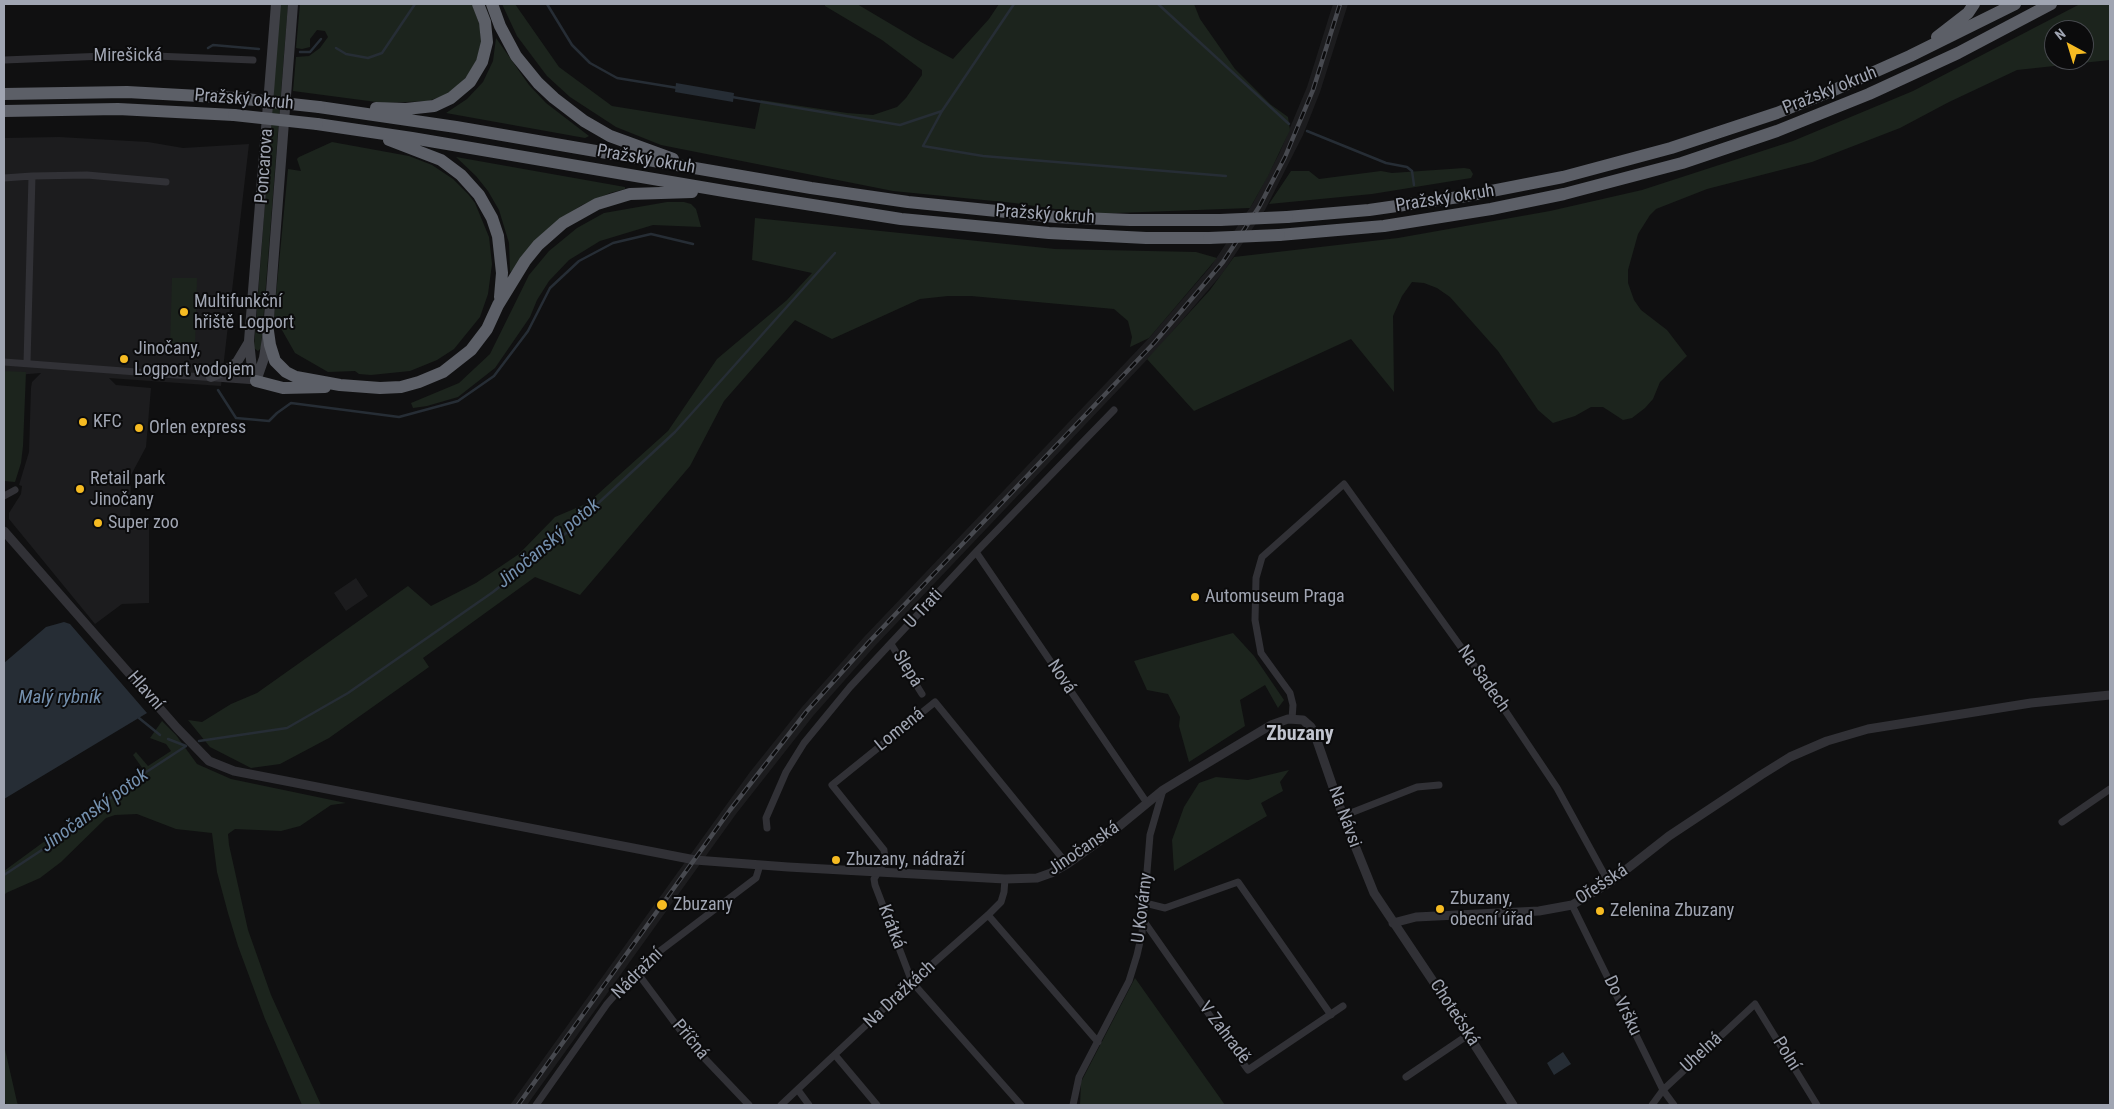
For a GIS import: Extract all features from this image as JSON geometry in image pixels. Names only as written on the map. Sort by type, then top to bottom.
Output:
[{"type":"highway","points":[[319,107],[417,108],[442,103],[458,94],[475,75],[486,50],[486,28],[478,4]]},
{"type":"highway","points":[[492,4],[504,34],[524,66],[538,84],[572,113],[596,128],[625,142],[714,172]]},
{"type":"highway","points":[[1910,56],[1960,20],[1974,4]]},
{"type":"highway","name":"Pražský okruh","points":[[4,94],[127,92],[236,98],[319,107],[456,127],[714,172],[874,197],[982,210],[1106,219],[1220,220],[1370,210],[1440,201],[1514,187],[1611,165],[1680,146],[1777,113],[1910,56],[2015,4]]},
{"type":"highway","name":"Pražský okruh","points":[[4,111],[118,109],[234,115],[317,124],[877,215],[1000,230],[1108,236],[1209,238],[1280,235],[1384,226],[1492,209],[1593,187],[1682,163],[1769,134],[1869,94],[1958,53],[2052,4]]},
{"type":"highway","points":[[353,129],[434,156],[454,169],[475,190],[490,212],[498,236],[502,274],[498,305]]},
{"type":"highway","points":[[256,381],[274,378],[380,388],[401,387],[419,382],[443,372],[459,361],[476,344],[491,322],[498,305],[516,275],[538,246],[563,223],[596,204],[615,197],[643,192],[730,192]]},
{"type":"highway","points":[[268,331],[271,352],[278,365],[291,375],[308,380]]},
{"type":"highway","points":[[256,381],[295,389],[340,385]]},
{"type":"main road","name":"Poncarova","points":[[256,381],[252,369],[249,341],[276,4]]},
{"type":"main road","name":"Poncarova","points":[[256,381],[264,358],[268,331],[294,4]]},
{"type":"main road","points":[[211,377],[223,372],[237,362],[249,341]]},
{"type":"street","name":"Mirešická","points":[[4,60],[131,55],[253,60]]},
{"type":"street","points":[[4,178],[86,175],[166,182]]},
{"type":"street","points":[[27,363],[32,176]]},
{"type":"street","points":[[4,362],[132,370],[256,381]]},
{"type":"street","name":"U Trati","points":[[767,828],[766,818],[786,772],[804,742],[850,687],[976,552],[1114,410]]},
{"type":"street","name":"Na Sadech","points":[[1292,719],[1293,704],[1290,693],[1261,653],[1255,620],[1256,578],[1262,558],[1344,484],[1486,682],[1557,788],[1609,883]]},
{"type":"street","points":[[4,496],[15,490]]},
{"type":"street","name":"Hlavní","points":[[4,531],[202,755],[209,760],[234,770],[667,854]]},
{"type":"street","name":"Nová","points":[[976,552],[1147,803]]},
{"type":"street","name":"Slepá","points":[[891,644],[922,694]]},
{"type":"street","name":"Ořešská","points":[[1393,923],[1416,917],[1539,911],[1572,905],[1609,883],[1668,836],[1790,757],[1827,741],[1868,729],[2031,703],[2110,695]]},
{"type":"street","name":"Lomená","points":[[880,872],[886,860],[884,850],[832,785],[935,702],[1067,864]]},
{"type":"street","name":"Jinočanská","points":[[667,854],[695,860],[760,865],[1005,878],[1037,878],[1051,874],[1067,864],[1112,832],[1163,790],[1271,725],[1292,719]]},
{"type":"street","name":"Na Návsi","points":[[1292,719],[1303,720],[1314,732],[1343,816],[1369,882],[1393,923]]},
{"type":"street","points":[[1343,816],[1417,787],[1439,785]]},
{"type":"street","points":[[2062,822],[2110,788]]},
{"type":"street","name":"U Kovárny","points":[[1073,1105],[1079,1077],[1129,981],[1142,933],[1150,835],[1163,790]]},
{"type":"street","name":"Nádražní","points":[[536,1105],[607,1004],[636,971],[756,878],[760,865]]},
{"type":"street","name":"Krátká","points":[[880,872],[874,879],[875,886],[912,982]]},
{"type":"street","name":"Na Dražkách","points":[[781,1105],[912,982],[1001,902],[1005,878]]},
{"type":"street","points":[[1145,903],[1166,908],[1238,882],[1331,1015]]},
{"type":"street","name":"Do Vršku","points":[[1572,905],[1663,1090],[1674,1105]]},
{"type":"street","points":[[988,915],[1098,1042]]},
{"type":"street","name":"V Zahradě","points":[[1143,920],[1248,1070],[1344,1006]]},
{"type":"street","name":"Chotečská","points":[[1393,923],[1513,1105]]},
{"type":"street","name":"Příčná","points":[[636,971],[690,1042],[749,1105]]},
{"type":"street","points":[[912,982],[1020,1105]]},
{"type":"street","name":"Uhelná","points":[[1652,1105],[1663,1090],[1755,1004]]},
{"type":"street","name":"Polní","points":[[1755,1004],[1817,1105]]},
{"type":"street","points":[[1406,1077],[1468,1035]]},
{"type":"street","points":[[835,1055],[877,1105]]},
{"type":"street","points":[[798,1090],[809,1105]]},
{"type":"shaded area","points":[[280,4],[288,4],[261,348],[258,351],[254,348]]},
{"type":"shaded area","points":[[300,4],[472,4],[480,26],[481,43],[477,59],[468,75],[456,88],[443,96],[428,101],[384,103],[293,91],[296,57],[309,56],[320,48],[328,37],[325,31],[317,30],[310,39],[310,47],[296,48]]},
{"type":"shaded area","points":[[502,4],[515,4],[559,67],[612,106],[755,129],[761,100],[873,115],[897,107],[906,98],[922,75],[922,70],[882,40],[825,6],[825,4],[857,4],[953,59],[989,19],[999,4],[1194,4],[1200,19],[1235,69],[1270,104],[1288,117],[1290,130],[1250,208],[1090,214],[1014,203],[893,191],[661,145],[616,127],[570,97],[547,76],[517,36]]},
{"type":"shaded area","points":[[1333,4],[1348,4],[1320,92],[1303,135],[1265,210],[1222,274],[1159,347],[874,647],[813,716],[736,814],[527,1105],[510,1105],[750,772],[802,707],[864,637],[1149,338],[1211,266],[1253,203],[1279,154],[1307,87]]},
{"type":"shaded area","points":[[2080,4],[2110,4],[2110,60],[2094,62],[2094,20],[2049,20]]},
{"type":"shaded area","points":[[2044,23],[2044,67],[2017,70],[1949,102],[1900,128],[1812,162],[1707,189],[1656,209],[1638,234],[1628,270],[1628,283],[1634,300],[1641,310],[1667,330],[1687,356],[1660,382],[1653,399],[1632,418],[1623,420],[1603,407],[1591,407],[1575,416],[1553,423],[1538,410],[1498,351],[1450,297],[1437,288],[1424,283],[1412,282],[1402,296],[1393,316],[1394,392],[1351,339],[1194,411],[1147,359],[1210,290],[1234,257],[1398,238],[1550,211],[1642,190],[1793,141],[1913,91]]},
{"type":"shaded area","points":[[496,38],[529,85],[546,103],[589,136],[585,138],[446,113],[467,99],[483,82],[493,61]]},
{"type":"shaded area","points":[[59,137],[148,142],[183,148],[249,144],[221,386],[109,378],[116,385],[151,388],[146,447],[131,475],[130,523],[149,524],[149,603],[122,604],[95,624],[9,519],[9,513],[21,494],[22,486],[19,485],[29,452],[32,382],[41,373],[4,376],[4,138]]},
{"type":"shaded area","points":[[332,142],[409,156],[432,165],[453,179],[475,203],[489,237],[492,264],[488,294],[480,317],[454,349],[437,360],[410,371],[371,375],[359,374],[355,371],[328,372],[295,353],[274,316],[288,169],[301,171],[297,159],[299,157]]},
{"type":"shaded area","points":[[456,157],[625,187],[625,189],[582,205],[568,214],[511,272],[509,243],[499,210],[488,191],[476,176]]},
{"type":"shaded area","points":[[1470,169],[1473,174],[1471,178],[1372,194],[1269,204],[1291,171],[1309,171],[1319,179],[1381,171],[1392,173]]},
{"type":"shaded area","points":[[667,202],[691,204],[696,209],[701,227],[653,225],[600,241],[569,260],[549,281],[537,300],[530,317],[495,368],[458,397],[413,408],[411,403],[459,383],[490,354],[529,275],[549,251],[577,228],[604,213]]},
{"type":"shaded area","points":[[755,218],[1055,249],[1196,252],[1217,258],[1149,338],[1130,347],[1132,337],[1128,321],[1114,309],[971,296],[920,299],[832,339],[795,320],[724,401],[690,466],[580,595],[535,577],[423,658],[429,667],[329,738],[280,764],[251,768],[210,747],[188,720],[202,722],[231,704],[257,693],[408,586],[431,606],[476,583],[519,554],[555,517],[588,503],[668,431],[717,359],[787,300],[812,273],[752,260]]},
{"type":"shaded area","name":"Multifunkční hřiště Logport","points":[[172,278],[197,278],[195,346],[170,346]]},
{"type":"shaded area","points":[[4,371],[26,372],[23,446],[21,463],[15,482],[4,481]]},
{"type":"shaded area","points":[[356,578],[368,596],[346,611],[334,593]]},
{"type":"shaded area","points":[[1233,633],[1254,656],[1284,700],[1278,708],[1265,685],[1240,700],[1245,726],[1189,762],[1179,726],[1180,717],[1168,694],[1147,690],[1134,661]]},
{"type":"shaded area","points":[[162,721],[176,735],[197,764],[231,779],[346,803],[331,805],[300,826],[281,831],[235,829],[228,834],[248,930],[271,995],[321,1105],[302,1105],[265,1019],[228,913],[217,872],[212,833],[176,829],[137,814],[115,815],[106,818],[61,862],[40,878],[6,893],[4,896],[4,871],[143,769],[133,755],[136,752],[148,766],[171,751],[166,744],[150,738]]},
{"type":"shaded area","points":[[1289,770],[1280,782],[1283,791],[1261,803],[1267,816],[1174,871],[1172,840],[1184,807],[1199,783],[1216,777],[1248,780]]},
{"type":"shaded area","points":[[1135,978],[1225,1105],[1080,1105],[1081,1082]]},
{"type":"shaded area","points":[[4,1045],[18,1105],[6,1105],[4,1097]]},
{"type":"water","points":[[676,83],[734,93],[733,102],[675,92]]},
{"type":"water","name":"Malý rybník","points":[[64,622],[70,624],[147,713],[4,799],[4,663],[46,627]]},
{"type":"water","points":[[1563,1052],[1571,1064],[1554,1075],[1547,1063]]},
{"type":"waterway","points":[[336,48],[346,54],[368,58],[382,53],[415,4]]},
{"type":"waterway","points":[[547,4],[572,45],[590,63],[617,78],[678,88]]},
{"type":"waterway","points":[[1014,4],[942,111],[923,146],[983,156],[1226,176]]},
{"type":"waterway","points":[[1158,4],[1289,124]]},
{"type":"waterway","points":[[300,52],[310,52],[321,39]]},
{"type":"waterway","points":[[208,48],[213,45],[259,49]]},
{"type":"waterway","points":[[732,97],[900,125],[942,111]]},
{"type":"waterway","points":[[1307,131],[1386,163],[1407,167],[1412,171],[1414,185]]},
{"type":"waterway","points":[[218,390],[236,418],[269,421],[291,403],[399,417],[458,401],[494,376],[528,331],[550,288],[579,261],[613,243],[651,234],[693,244]]},
{"type":"waterway","name":"Jinočanský potok","points":[[199,741],[287,728],[348,693],[493,592],[565,534],[675,432],[835,253]]},
{"type":"waterway","points":[[139,718],[160,735]]},
{"type":"waterway","points":[[168,739],[186,746]]},
{"type":"waterway","name":"Jinočanský potok","points":[[4,875],[63,836],[128,784],[186,746]]},
{"type":"railway","points":[[518,1105],[730,810],[807,711],[869,642],[1154,343],[1223,262],[1259,207],[1285,157],[1313,90],[1340,4]]},
{"type":"place","name":"Multifunkční hřiště Logport","points":[[184,312]]},
{"type":"place","name":"Jinočany, Logport vodojem","points":[[124,359]]},
{"type":"place","name":"KFC","points":[[83,422]]},
{"type":"place","name":"Orlen express","points":[[139,428]]},
{"type":"place","name":"Retail park Jinočany","points":[[80,489]]},
{"type":"place","name":"Super zoo","points":[[98,523]]},
{"type":"place","name":"Automuseum Praga","points":[[1195,597]]},
{"type":"place","name":"Zbuzany, nádraží","points":[[836,860]]},
{"type":"place","name":"Zbuzany","points":[[662,905]]},
{"type":"place","name":"Zbuzany, obecní úřad","points":[[1440,909]]},
{"type":"place","name":"Zelenina Zbuzany","points":[[1600,911]]},
{"type":"district","name":"Zbuzany","points":[[1300,735]]}]
